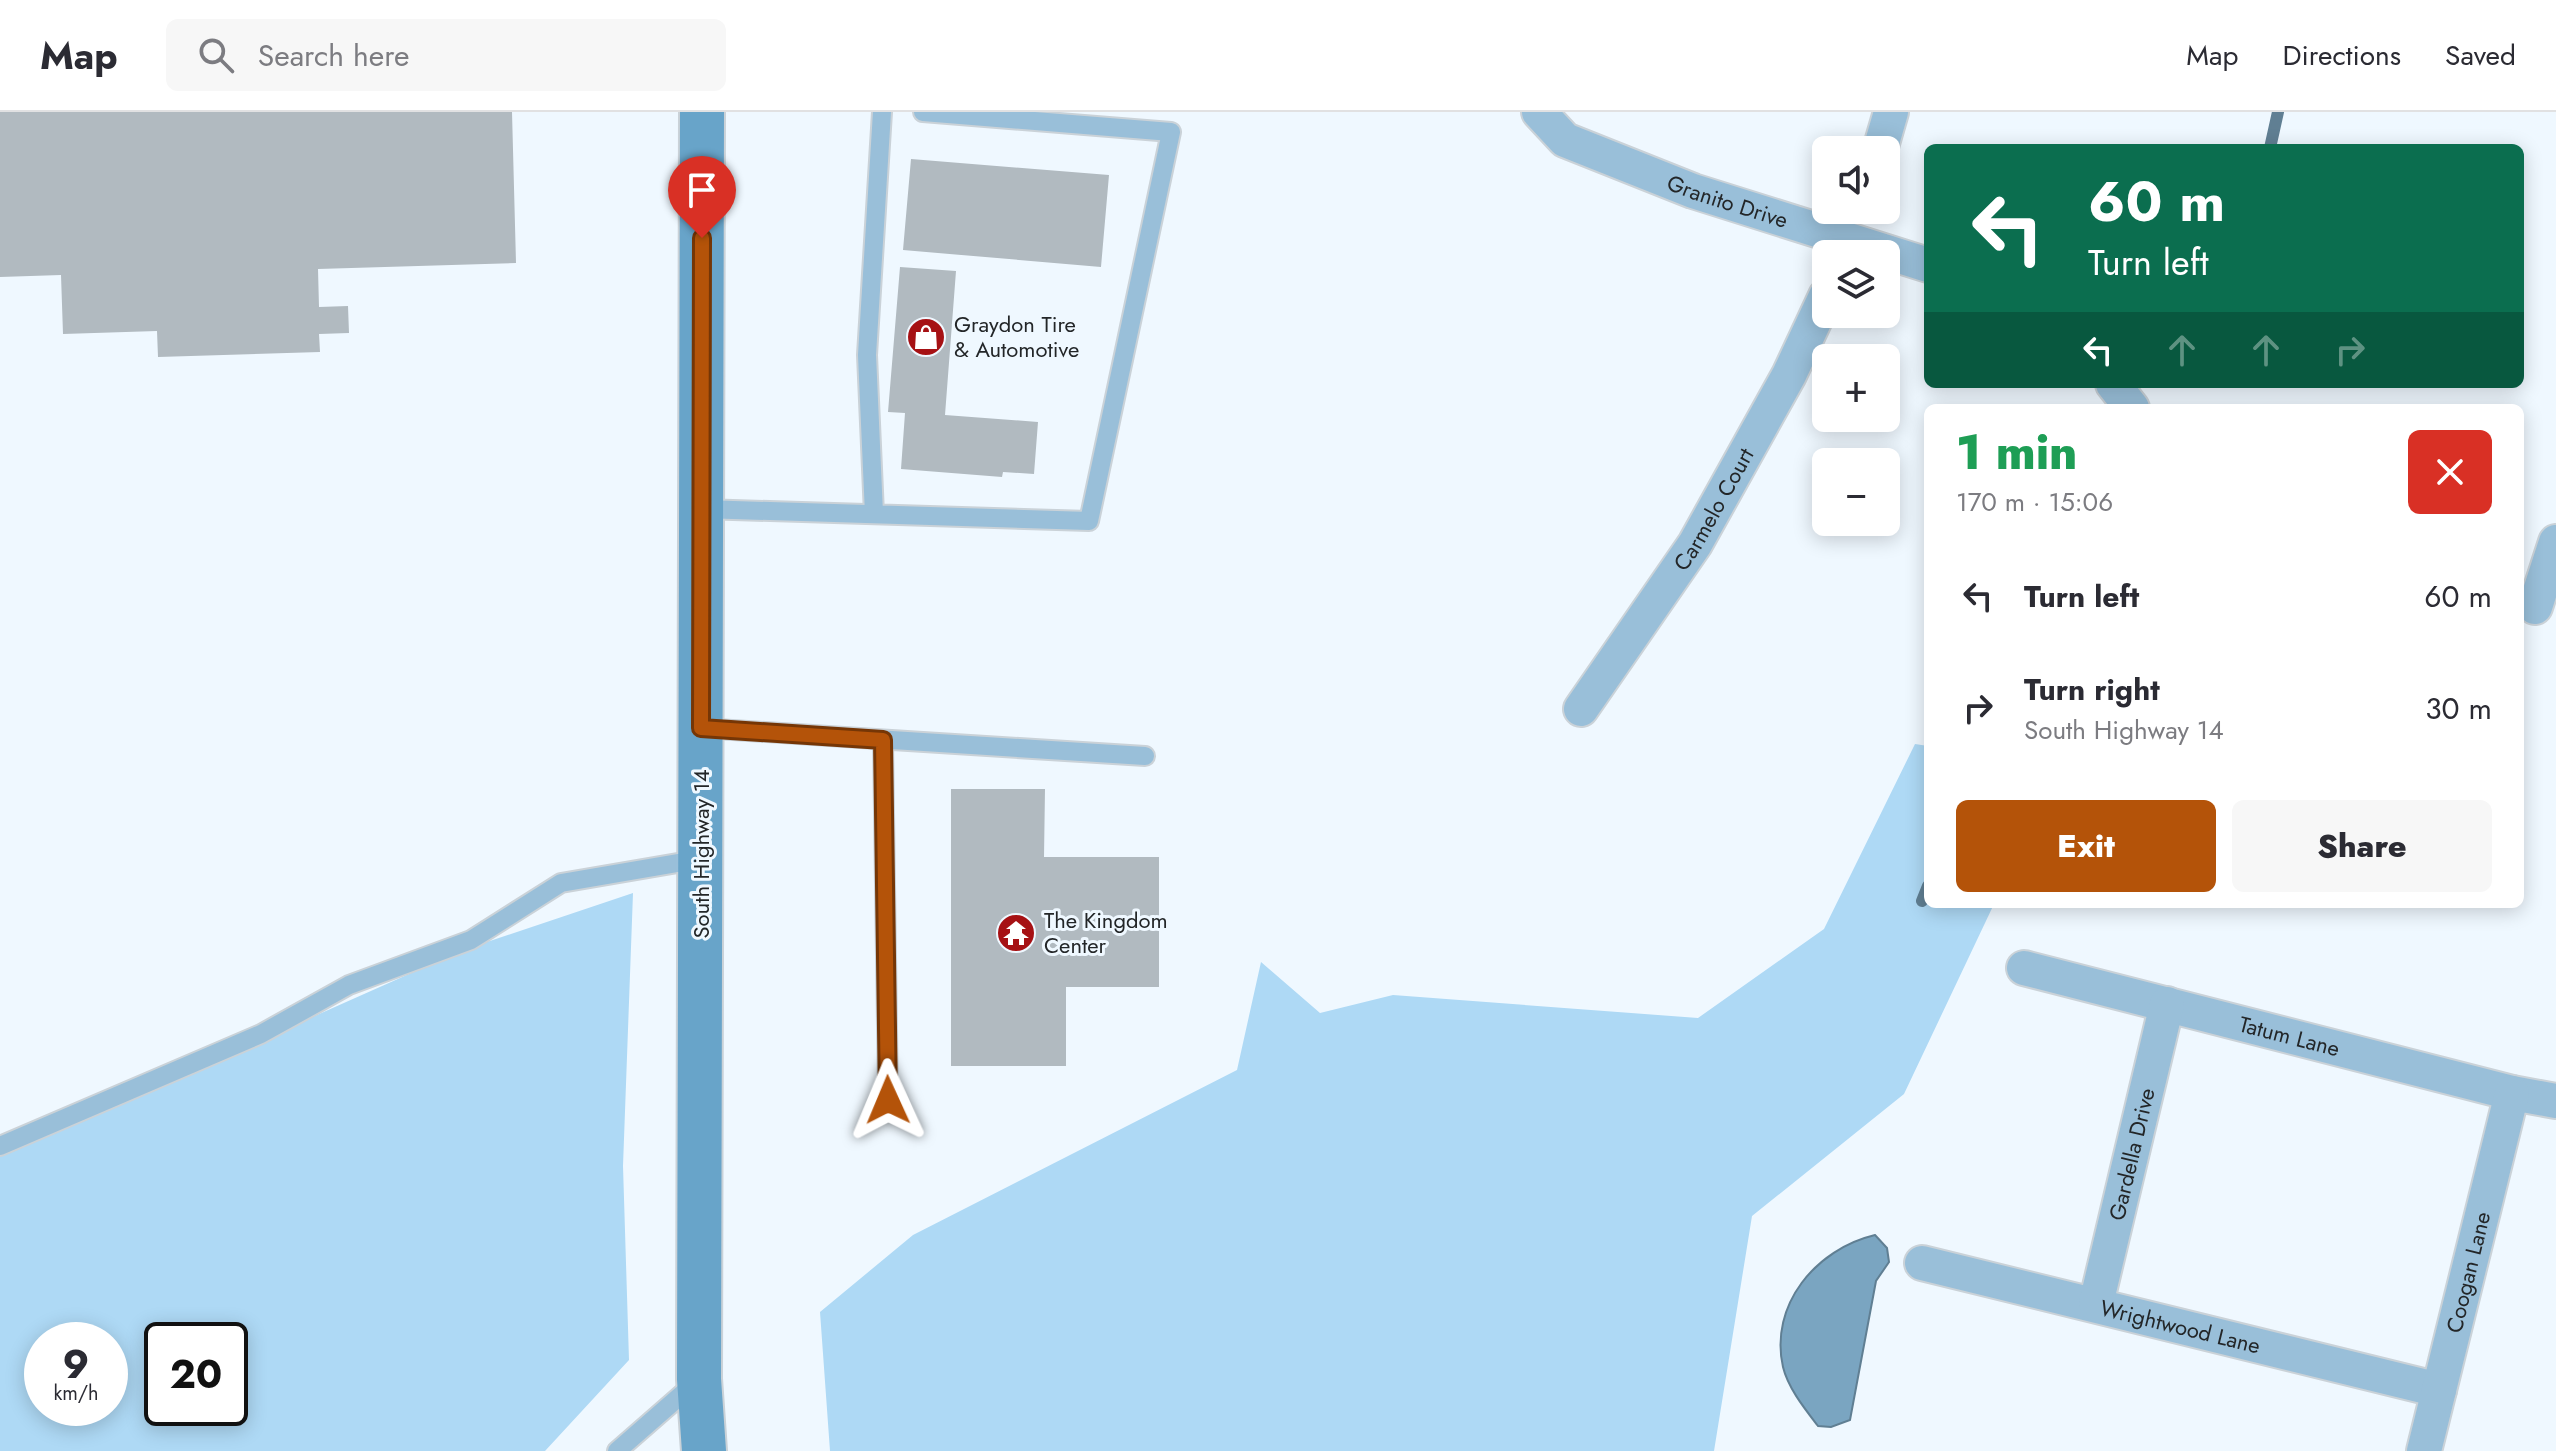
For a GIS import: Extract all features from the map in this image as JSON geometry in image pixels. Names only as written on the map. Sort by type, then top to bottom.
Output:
[{"type":"main road","name":"South Highway 14","points":[[702,112],[699,1379],[704,1451]]},
{"type":"street","name":"Granito Drive","points":[[1539,112],[1565,140],[1693,191],[1854,234],[1924,263]]},
{"type":"street","points":[[1884,136],[1891,112]]},
{"type":"street","name":"Carmelo Court","points":[[1581,709],[1695,544],[1789,375],[1812,326]]},
{"type":"street","points":[[2116,388],[2129,404]]},
{"type":"street","points":[[2537,607],[2556,542]]},
{"type":"street","name":"Tatum Lane","points":[[2024,968],[2512,1093],[2556,1101]]},
{"type":"street","name":"Gardella Drive","points":[[2096,1304],[2167,1004]]},
{"type":"street","name":"Coogan Lane","points":[[2424,1451],[2512,1093]]},
{"type":"street","name":"Wrightwood Lane","points":[[1922,1263],[2439,1390]]},
{"type":"lane","points":[[874,514],[867,355],[882,112]]},
{"type":"lane","points":[[702,509],[1089,521],[1171,132],[923,112]]},
{"type":"lane","points":[[701,728],[1145,756]]},
{"type":"lane","points":[[883,740],[888,1100]]},
{"type":"lane","points":[[0,1146],[261,1034],[349,985],[471,940],[561,883],[701,859]]},
{"type":"lane","points":[[617,1451],[699,1379]]},
{"type":"shaded area","points":[[1915,744],[1924,745],[1924,908],[1992,908],[1904,1094],[1752,1216],[1714,1451],[830,1451],[820,1312],[913,1235],[1237,1070],[1261,962],[1320,1013],[1393,995],[1698,1018],[1824,929]]},
{"type":"shaded area","points":[[633,893],[623,1166],[629,1360],[545,1451],[0,1451],[0,1156],[463,950]]},
{"type":"shaded area","points":[[1875,1235],[1887,1248],[1889,1262],[1876,1281],[1850,1420],[1831,1427],[1818,1426],[1785,1375],[1781,1344],[1783,1322],[1790,1302],[1816,1267],[1854,1242]]},
{"type":"building","points":[[0,112],[512,112],[516,263],[318,269],[319,307],[348,306],[349,333],[319,334],[320,352],[158,357],[157,331],[63,334],[61,275],[0,277]]},
{"type":"building","points":[[911,159],[1109,175],[1101,267],[903,250]]},
{"type":"building","points":[[900,267],[956,271],[945,415],[1038,422],[1034,474],[1003,472],[1002,477],[901,469],[905,413],[888,412]]},
{"type":"building","points":[[951,789],[1045,789],[1044,857],[1159,857],[1159,987],[1066,987],[1066,1066],[951,1066]]},
{"type":"waterway","points":[[2271,144],[2278,112]]},
{"type":"waterway","points":[[1922,901],[1924,896]]},
{"type":"place","name":"Graydon Tire & Automotive","points":[[926,337]]},
{"type":"place","name":"The Kingdom Center","points":[[1016,933]]},
{"type":"route","points":[[702,238],[701,728],[883,740],[888,1100]]}]
